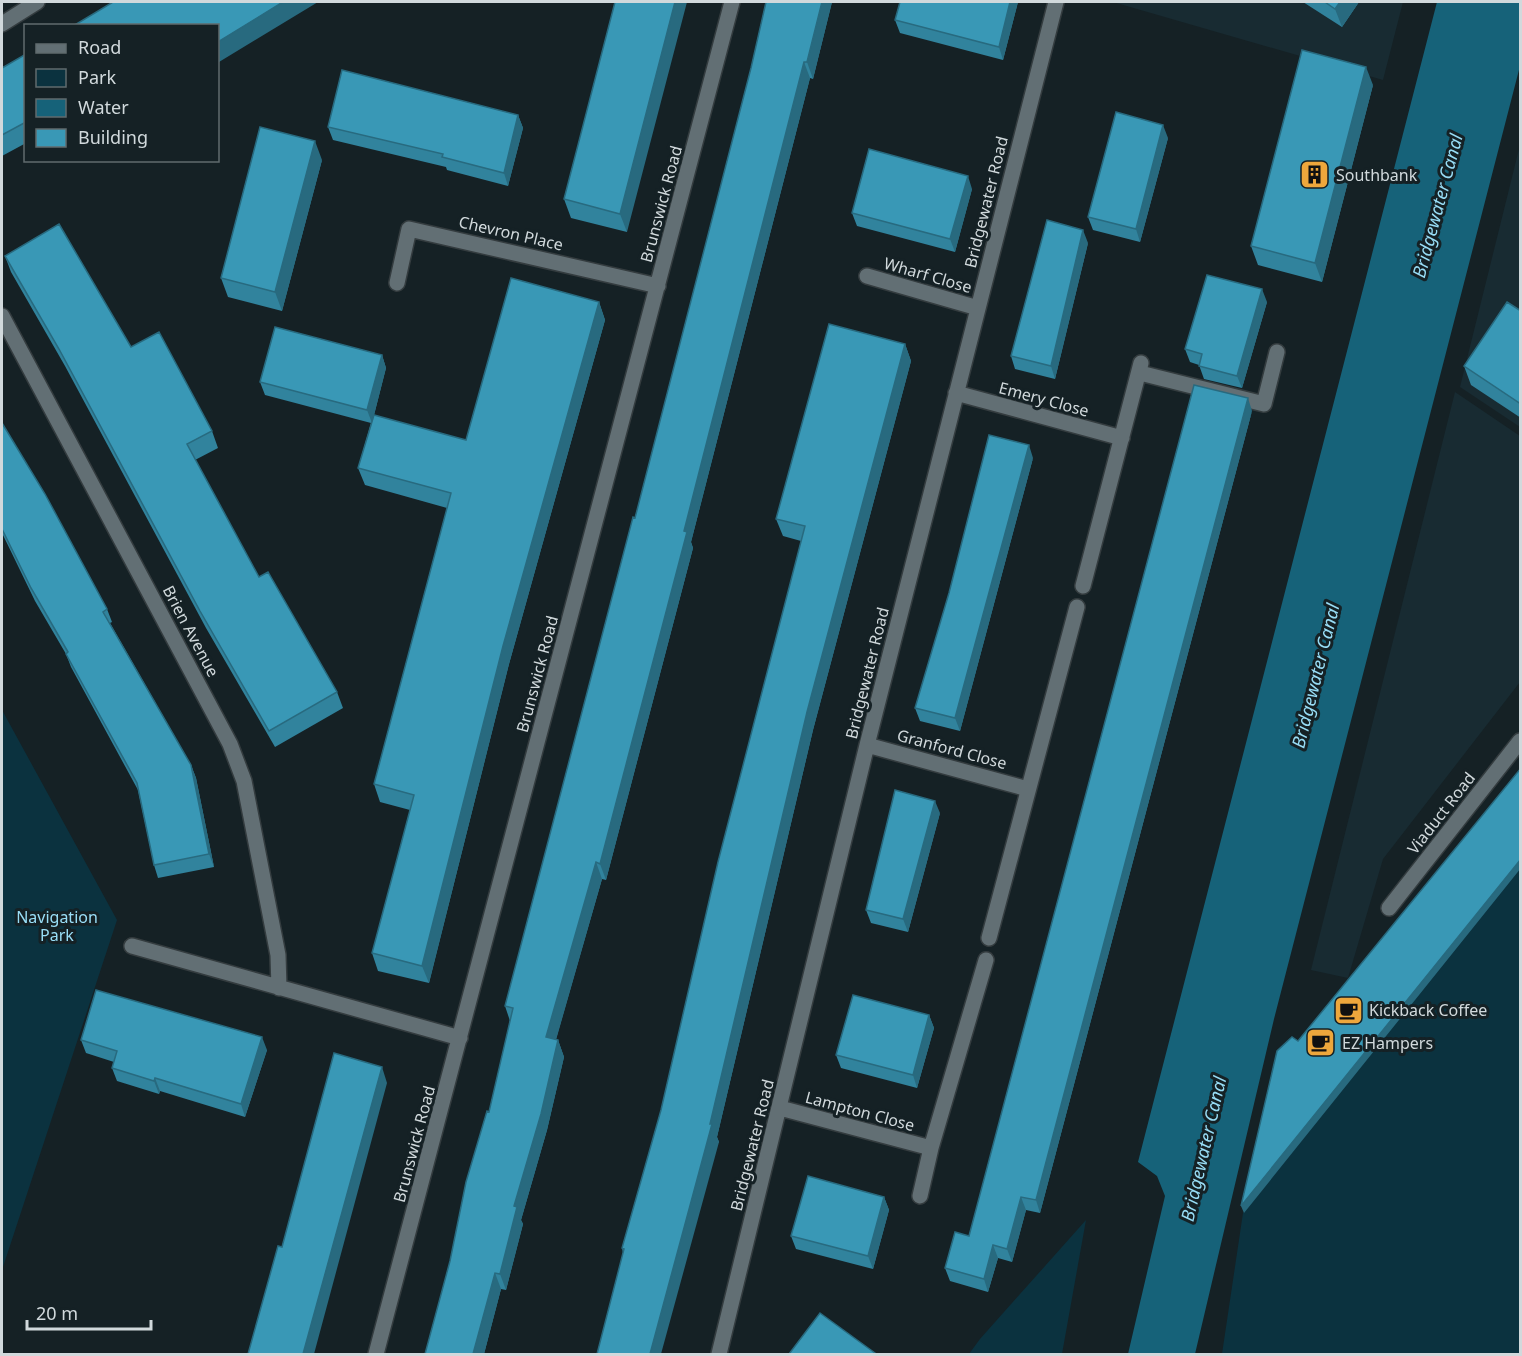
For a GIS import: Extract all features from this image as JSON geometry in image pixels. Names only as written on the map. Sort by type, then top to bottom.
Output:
[{"type":"street","points":[[2,24],[37,2]]},
{"type":"street","name":"Brunswick Road","points":[[376,1354],[732,2]]},
{"type":"street","name":"Bridgewater Road","points":[[719,1354],[867,745],[1056,2]]},
{"type":"street","name":"Chevron Place","points":[[396,283],[409,229],[658,286]]},
{"type":"street","name":"Wharf Close","points":[[867,276],[978,308]]},
{"type":"street","name":"Brien Avenue","points":[[2,315],[230,744],[244,781],[249,804],[278,955],[279,988]]},
{"type":"street","points":[[1083,586],[1141,368],[1264,404],[1277,352]]},
{"type":"street","name":"Emery Close","points":[[956,393],[1122,438]]},
{"type":"street","points":[[989,938],[1077,607]]},
{"type":"street","name":"Viaduct Road","points":[[1389,908],[1521,741]]},
{"type":"street","name":"Granford Close","points":[[867,745],[1028,789]]},
{"type":"street","points":[[132,946],[460,1038]]},
{"type":"street","name":"Lampton Close","points":[[920,1196],[931,1148],[986,960]]},
{"type":"street","name":"Lampton Close","points":[[780,1108],[931,1148]]},
{"type":"shaded area","points":[[1113,2],[1403,2],[1383,80]]},
{"type":"shaded area","points":[[1520,145],[1520,427],[1460,387]]},
{"type":"shaded area","points":[[1455,392],[1520,436],[1520,682],[1383,859],[1348,978],[1311,970]]},
{"type":"green space","name":"Navigation Park","points":[[2,710],[117,920],[2,1270]]},
{"type":"green space","points":[[1520,868],[1520,1354],[1222,1354],[1243,1213]]},
{"type":"green space","points":[[1086,1220],[1062,1354],[969,1354],[980,1339]]},
{"type":"water","name":"Bridgewater Canal","points":[[1437,2],[1520,2],[1520,66],[1274,1019],[1195,1354],[1128,1354],[1165,1196],[1157,1176],[1138,1162]]},
{"type":"building","points":[[113,2],[283,2],[219,41],[219,24],[76,24]]},
{"type":"building","points":[[615,2],[675,2],[620,214],[564,199]]},
{"type":"building","points":[[766,2],[822,2],[807,62],[804,62],[684,531],[687,532],[600,864],[596,862],[546,1037],[558,1040],[541,1114],[514,1206],[517,1207],[500,1274],[495,1273],[473,1354],[425,1354],[450,1261],[466,1182],[487,1111],[489,1112],[513,1008],[505,1006],[633,517],[635,518]]},
{"type":"building","points":[[900,2],[1010,2],[999,47],[895,20]]},
{"type":"building","points":[[1325,2],[1340,2],[1335,9]]},
{"type":"building","name":"Southbank","points":[[1302,50],[1366,67],[1315,263],[1251,246]]},
{"type":"building","points":[[24,55],[24,123],[2,135],[2,68]]},
{"type":"building","points":[[342,70],[518,115],[504,173],[442,157],[443,154],[328,127]]},
{"type":"building","points":[[1116,112],[1163,125],[1136,229],[1088,217]]},
{"type":"building","points":[[260,127],[315,141],[275,292],[221,278]]},
{"type":"building","points":[[869,149],[968,176],[950,239],[852,213]]},
{"type":"building","points":[[1047,220],[1083,230],[1051,366],[1011,356]]},
{"type":"building","points":[[59,224],[131,347],[159,332],[212,431],[187,444],[259,577],[268,572],[337,692],[269,731],[200,611],[59,349],[5,256]]},
{"type":"building","points":[[1207,275],[1262,289],[1237,376],[1199,366],[1202,354],[1185,349]]},
{"type":"building","points":[[511,278],[599,302],[503,646],[422,966],[372,953],[414,795],[374,784],[451,493],[358,468],[374,415],[466,440]]},
{"type":"building","points":[[1507,302],[1521,311],[1521,404],[1464,366]]},
{"type":"building","points":[[829,324],[905,344],[807,712],[710,1124],[712,1124],[650,1354],[597,1354],[624,1249],[622,1248],[661,1110],[718,862],[805,526],[776,519]]},
{"type":"building","points":[[275,327],[382,355],[367,410],[260,382]]},
{"type":"building","points":[[1194,385],[1248,398],[1036,1200],[1021,1197],[1007,1249],[993,1245],[984,1279],[945,1268],[955,1232],[969,1236]]},
{"type":"building","points":[[2,423],[45,494],[107,609],[103,612],[191,765],[209,854],[154,865],[137,783],[66,654],[68,652],[31,588],[2,529]]},
{"type":"building","points":[[989,435],[1029,445],[955,718],[915,708],[949,593]]},
{"type":"building","points":[[1521,768],[1521,859],[1241,1206],[1277,1051],[1292,1037],[1298,1041]]},
{"type":"building","points":[[895,790],[935,801],[903,919],[866,910]]},
{"type":"building","points":[[96,990],[262,1037],[241,1104],[155,1078],[154,1081],[112,1068],[117,1051],[81,1040]]},
{"type":"building","points":[[853,995],[929,1015],[913,1075],[836,1055]]},
{"type":"building","points":[[334,1053],[382,1067],[303,1354],[248,1354],[278,1246],[282,1247]]},
{"type":"building","points":[[808,1176],[884,1197],[868,1256],[791,1236]]},
{"type":"building","points":[[820,1313],[875,1353],[789,1354]]},
{"type":"place","name":"Southbank","points":[[1315,175]]},
{"type":"place","name":"Kickback Coffee","points":[[1348,1010]]},
{"type":"place","name":"EZ Hampers","points":[[1321,1043]]}]
